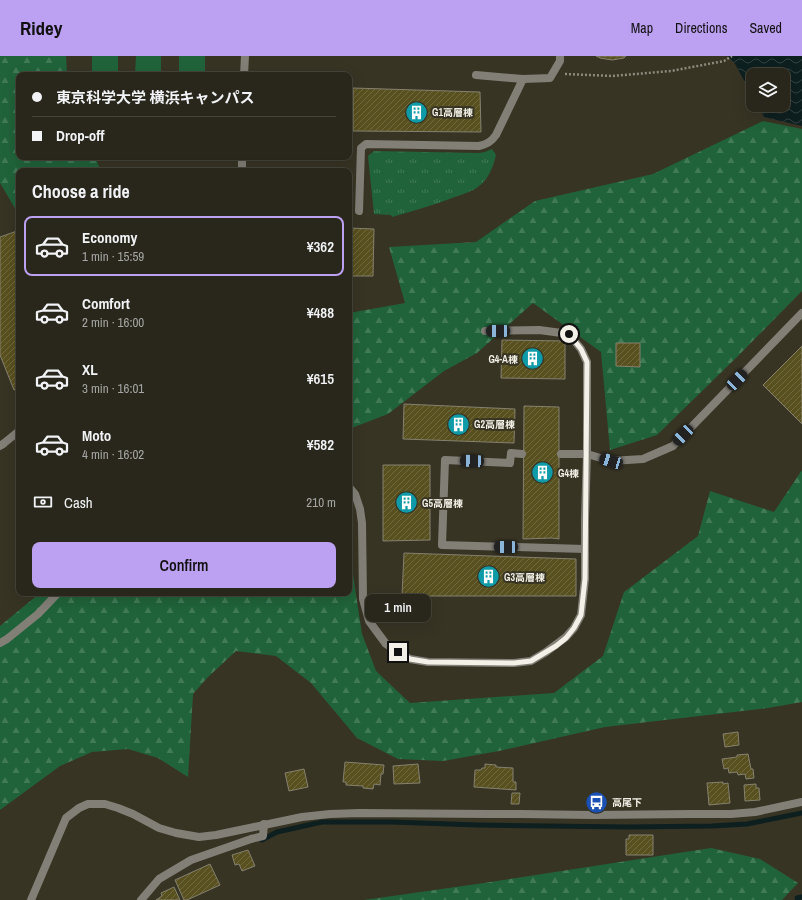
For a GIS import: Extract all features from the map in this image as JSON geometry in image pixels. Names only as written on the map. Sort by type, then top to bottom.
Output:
[{"type":"street","points":[[244,72],[245,56]]},
{"type":"street","points":[[476,75],[523,79],[550,78],[560,61],[560,56]]},
{"type":"street","points":[[359,211],[361,148],[366,144],[479,146],[486,144],[492,141],[496,135],[523,79]]},
{"type":"street","points":[[562,454],[587,454],[611,461],[643,459],[673,446],[802,313]]},
{"type":"street","points":[[352,490],[355,494],[360,509],[362,523],[363,599],[369,621],[386,644],[410,659],[428,662],[514,663],[531,661],[566,638],[574,628],[581,615],[585,579],[587,362],[581,349],[569,334],[539,330],[485,331]]},
{"type":"street","points":[[1,445],[16,433]]},
{"type":"street","points":[[522,454],[511,453],[510,463],[445,460],[442,545],[585,548]]},
{"type":"street","points":[[0,643],[38,614],[55,596]]},
{"type":"street","points":[[31,900],[66,818],[79,808],[88,804],[105,804],[133,814],[158,828],[199,837],[216,835],[302,817],[330,814],[731,814],[755,812],[802,802]]},
{"type":"street","points":[[140,900],[159,879],[191,860],[251,839],[264,836],[264,824]]},
{"type":"path","points":[[553,74],[612,76],[671,71],[724,61],[732,56]]},
{"type":"green space","points":[[0,56],[66,56],[67,72],[16,72],[16,160],[96,160],[100,168],[16,168],[16,210],[0,183]]},
{"type":"green space","points":[[92,56],[118,56],[118,72],[92,72]]},
{"type":"green space","points":[[136,56],[161,56],[161,72],[135,72]]},
{"type":"green space","points":[[179,56],[205,56],[205,72],[179,72]]},
{"type":"green space","points":[[763,121],[802,129],[802,291],[657,435],[610,450],[601,352],[533,303],[477,353],[444,371],[388,414],[352,428],[352,312],[405,303],[389,247],[476,242],[535,201],[653,174]]},
{"type":"green space","points":[[492,149],[496,155],[492,168],[488,177],[475,189],[439,203],[392,217],[391,215],[374,214],[368,156],[374,151],[479,153]]},
{"type":"green space","points":[[802,470],[802,702],[768,708],[605,727],[499,751],[443,761],[398,759],[357,738],[311,683],[276,656],[236,651],[207,678],[193,694],[188,777],[158,758],[128,749],[92,752],[60,766],[0,810],[0,626],[36,596],[352,596],[352,568],[362,634],[376,671],[410,703],[554,693],[603,656],[624,592],[698,536],[710,491],[774,512]]},
{"type":"green space","points":[[711,848],[760,859],[798,883],[782,900],[364,900],[484,883]]},
{"type":"water","points":[[728,56],[802,56],[802,126],[764,117],[762,112],[790,112],[790,68],[746,68],[746,84],[735,64]]},
{"type":"building","points":[[596,56],[626,56],[624,58],[612,60]]},
{"type":"building","name":"G1高層棟","points":[[353,88],[480,92],[481,132],[353,131]]},
{"type":"building","points":[[352,228],[374,229],[373,276],[352,276]]},
{"type":"building","points":[[16,231],[16,389],[14,390],[0,355],[0,237]]},
{"type":"building","name":"G4-A棟","points":[[502,340],[565,341],[565,379],[501,378]]},
{"type":"building","points":[[616,343],[640,343],[640,367],[616,366]]},
{"type":"building","points":[[802,346],[802,424],[763,385]]},
{"type":"building","name":"G2高層棟","points":[[404,404],[515,409],[514,443],[403,439]]},
{"type":"building","name":"G4棟","points":[[524,406],[559,407],[559,539],[523,539]]},
{"type":"building","name":"G5高層棟","points":[[383,465],[430,465],[430,540],[383,541]]},
{"type":"building","name":"G3高層棟","points":[[404,553],[576,559],[576,596],[402,596]]},
{"type":"building","points":[[738,732],[739,745],[725,747],[723,734]]},
{"type":"building","points":[[748,754],[751,769],[753,769],[754,778],[746,779],[745,774],[738,775],[737,772],[729,773],[728,768],[724,769],[722,759]]},
{"type":"building","points":[[345,762],[384,765],[380,785],[374,784],[373,789],[363,788],[363,786],[346,785],[346,782],[343,782]]},
{"type":"building","points":[[418,764],[420,783],[394,784],[393,766]]},
{"type":"building","points":[[485,764],[496,765],[496,767],[513,768],[513,782],[516,782],[516,790],[474,787],[475,770],[485,768]]},
{"type":"building","points":[[304,769],[308,787],[289,791],[285,773]]},
{"type":"building","points":[[723,782],[723,784],[728,783],[730,803],[709,805],[707,783]]},
{"type":"building","points":[[756,784],[756,788],[759,788],[760,800],[745,801],[744,785]]},
{"type":"building","points":[[512,793],[520,793],[519,804],[511,804]]},
{"type":"building","points":[[629,835],[653,835],[653,855],[626,855],[626,839],[629,839]]},
{"type":"building","points":[[248,850],[255,866],[242,871],[239,864],[235,865],[232,855]]},
{"type":"building","points":[[210,864],[220,885],[184,900],[175,880]]},
{"type":"building","points":[[174,887],[180,900],[156,900],[162,896],[161,893]]},
{"type":"waterway","points":[[262,840],[277,832],[322,822],[629,827],[712,826],[747,824],[802,813]]},
{"type":"waterway","points":[[797,898],[802,897]]},
{"type":"place","name":"G1高層棟","points":[[417,112]]},
{"type":"place","name":"G4-A棟","points":[[533,359]]},
{"type":"place","name":"G2高層棟","points":[[459,424]]},
{"type":"place","name":"G4棟","points":[[542,473]]},
{"type":"place","name":"G5高層棟","points":[[406,503]]},
{"type":"place","name":"G3高層棟","points":[[489,577]]},
{"type":"place","name":"高尾下","points":[[597,802]]},
{"type":"route","points":[[398,652],[410,659],[428,662],[514,663],[531,661],[566,638],[574,628],[581,615],[585,579],[587,362],[581,349],[569,334]]}]
